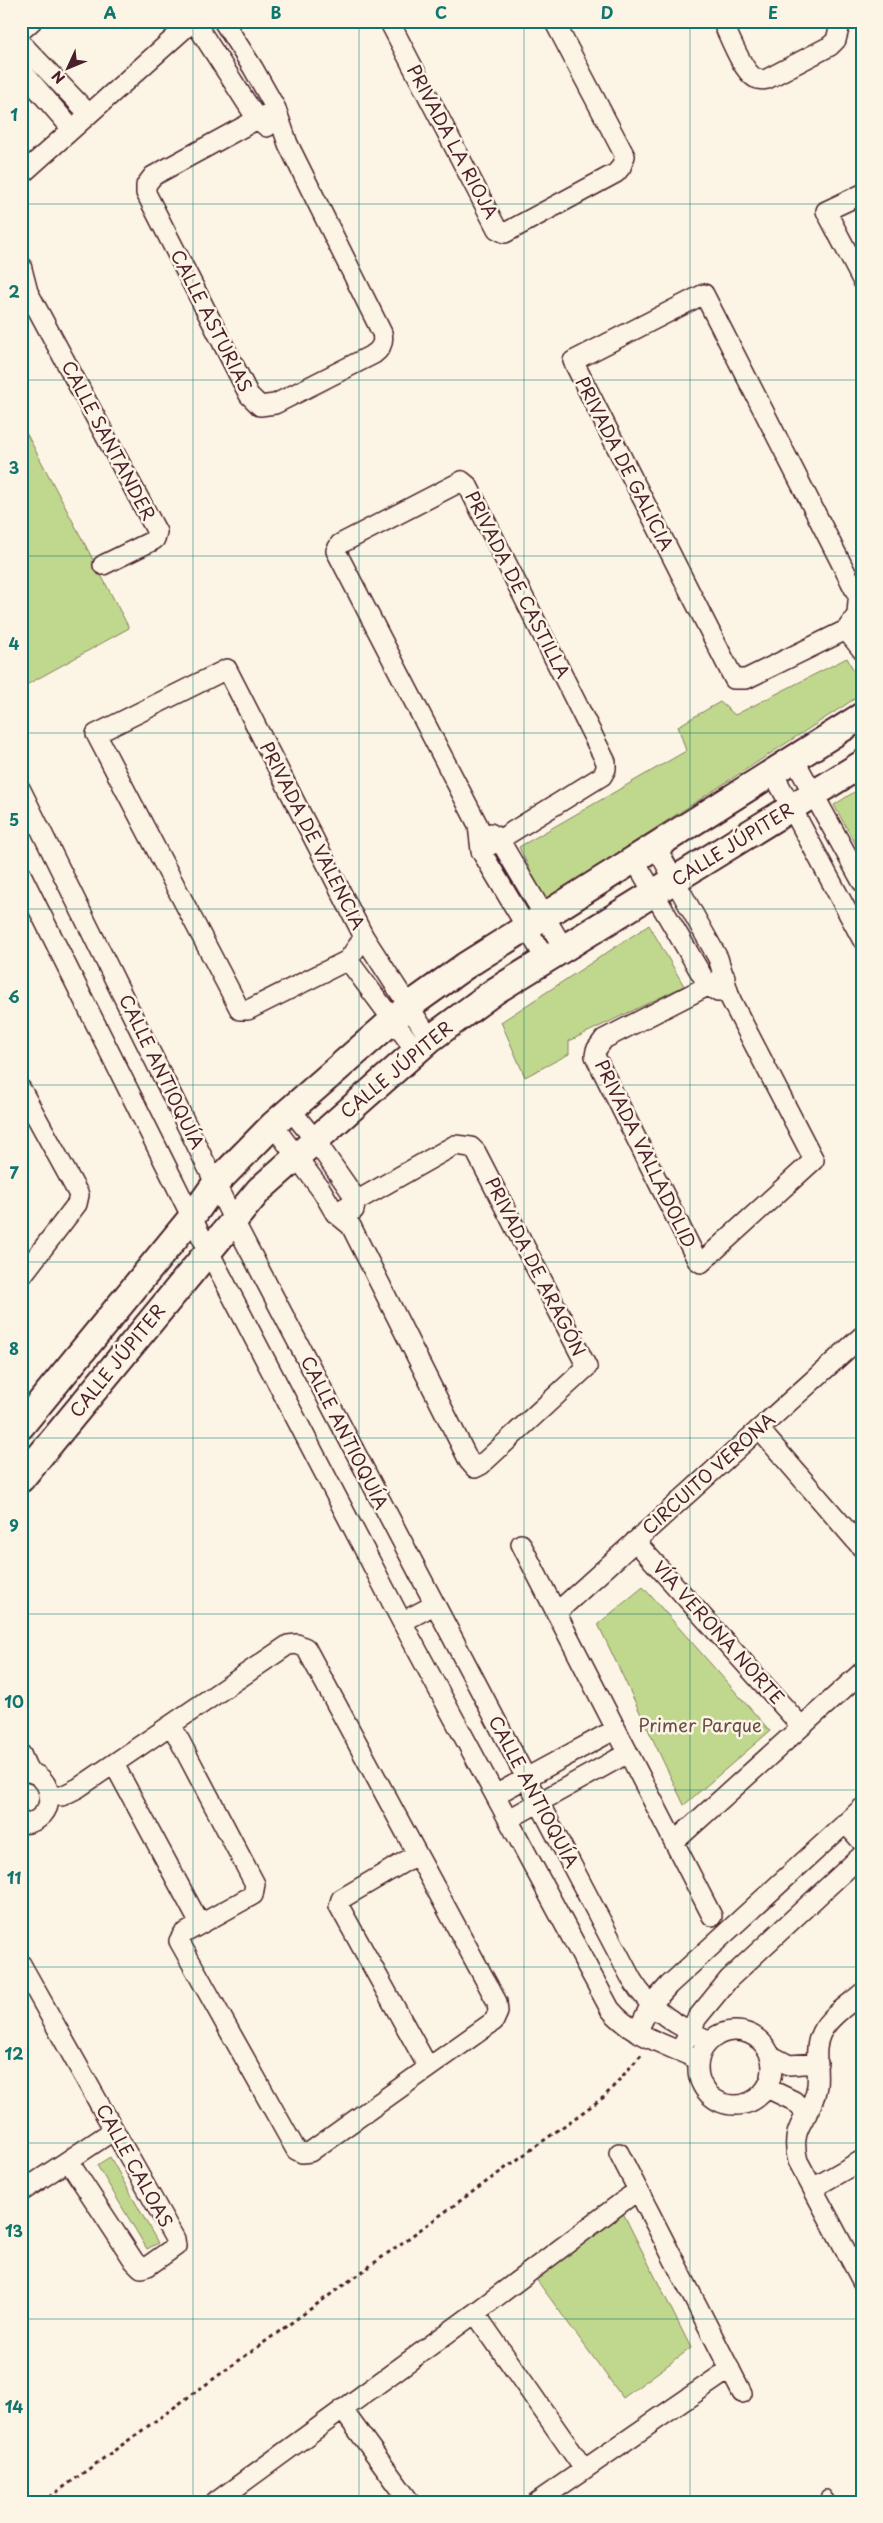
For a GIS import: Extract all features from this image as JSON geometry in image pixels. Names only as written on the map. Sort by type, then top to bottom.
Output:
[{"type":"main road","name":"CALLE JÚPITER","points":[[21,1426],[192,1217],[216,1183],[281,1117],[401,1013],[466,966],[862,716]]},
{"type":"main road","name":"CALLE JÚPITER","points":[[21,1479],[233,1219],[259,1190],[423,1045],[496,991],[862,764]]},
{"type":"street","points":[[21,31],[32,21]]},
{"type":"street","points":[[21,175],[193,21]]},
{"type":"street","name":"CALLE ASTURIAS","points":[[193,21],[257,119],[288,144]]},
{"type":"street","name":"CALLE ASTURIAS","points":[[223,21],[276,109],[288,144],[382,333],[383,340],[382,345],[374,354],[275,404],[260,406],[249,395],[146,189],[148,181],[153,176],[276,109]]},
{"type":"street","name":"PRIVADA LA RIOJA","points":[[389,21],[497,229],[505,233],[616,172],[624,161],[625,156],[554,21]]},
{"type":"street","points":[[722,21],[746,69],[755,78],[761,80],[767,79],[830,46],[836,40],[840,21]]},
{"type":"street","points":[[21,43],[89,114]]},
{"type":"street","points":[[21,70],[72,129]]},
{"type":"street","points":[[862,194],[826,211],[862,280]]},
{"type":"street","name":"CALLE SANTANDER","points":[[21,265],[25,290],[157,532],[155,539],[152,541],[103,565]]},
{"type":"street","name":"PRIVADA DE GALICIA","points":[[704,294],[860,602],[857,615],[846,630],[746,679],[734,679],[572,361],[704,294]]},
{"type":"street","name":"PRIVADA DE CASTILLA","points":[[481,851],[602,776],[606,769],[606,762],[468,486],[462,481],[340,544],[336,550],[478,824],[481,851],[536,922]]},
{"type":"street","points":[[846,630],[862,650]]},
{"type":"street","name":"PRIVADA DE VALENCIA","points":[[227,669],[364,937],[348,960],[248,1010],[243,1012],[237,1008],[96,734],[227,669]]},
{"type":"street","points":[[783,766],[803,801],[860,931]]},
{"type":"street","points":[[783,766],[803,801],[862,882]]},
{"type":"street","name":"CALLE ANTIOQUÍA","points":[[21,790],[233,1219],[632,1980],[650,2006],[689,2032],[710,2041]]},
{"type":"street","name":"PRIVADA DE CASTILLA","points":[[478,824],[500,840],[536,922],[555,954]]},
{"type":"street","name":"PRIVADA VALLADOLID","points":[[645,854],[717,982],[731,1000],[814,1160],[701,1263],[684,1234],[595,1056],[596,1050],[604,1039],[717,982]]},
{"type":"street","name":"PRIVADA VALLADOLID","points":[[645,854],[664,887]]},
{"type":"street","name":"CALLE ANTIOQUÍA","points":[[21,874],[208,1250],[402,1622],[610,2008],[617,2017],[637,2032],[699,2060]]},
{"type":"street","points":[[364,937],[401,1013],[423,1045]]},
{"type":"street","points":[[348,960],[401,1013]]},
{"type":"street","points":[[21,1089],[79,1195],[77,1204],[21,1277]]},
{"type":"street","name":"PRIVADA DE ARAGÓN","points":[[281,1117],[306,1148],[356,1199]]},
{"type":"street","name":"PRIVADA DE ARAGÓN","points":[[281,1117],[306,1148],[335,1213],[351,1226],[469,1461],[475,1468],[481,1465],[587,1367],[476,1152],[471,1147],[455,1145],[356,1199],[335,1213]]},
{"type":"street","points":[[351,1226],[356,1199]]},
{"type":"street","name":"CIRCUITO VERONA","points":[[556,1613],[862,1336]]},
{"type":"street","points":[[759,1429],[862,1548]]},
{"type":"street","name":"VÍA VERONA NORTE","points":[[635,1541],[801,1726]]},
{"type":"street","points":[[521,1544],[712,1916]]},
{"type":"street","points":[[402,1622],[434,1605]]},
{"type":"street","points":[[50,1796],[70,1793],[172,1726],[288,1645],[297,1644],[306,1648],[497,2002],[498,2012],[494,2021],[310,2152],[302,2153],[296,2150],[179,1941],[183,1934],[253,1895],[256,1884],[172,1726]]},
{"type":"street","points":[[674,1842],[862,1672]]},
{"type":"street","points":[[495,1794],[616,1729]]},
{"type":"street","points":[[509,1819],[628,1753]]},
{"type":"street","points":[[21,1754],[25,1772],[43,1780],[50,1796],[49,1805],[38,1819],[21,1824]]},
{"type":"street","points":[[114,1764],[200,1924]]},
{"type":"street","points":[[637,2032],[650,2006],[701,1955],[862,1808]]},
{"type":"street","points":[[845,1823],[862,1842]]},
{"type":"street","points":[[416,1855],[341,1900],[339,1906],[428,2067]]},
{"type":"street","points":[[681,2051],[689,2032],[710,2000],[728,1979],[862,1855]]},
{"type":"street","name":"CALLE CALOAS","points":[[21,1964],[175,2239],[176,2246],[148,2266],[141,2268],[134,2261],[69,2162]]},
{"type":"street","points":[[862,1993],[826,2025],[817,2046],[817,2088],[807,2114],[795,2135],[794,2147],[798,2161],[862,2281]]},
{"type":"street","points":[[770,2055],[772,2072],[767,2088],[758,2098],[747,2104],[734,2106],[721,2103],[710,2096],[702,2085],[698,2073],[699,2060],[703,2050],[710,2041],[728,2032],[748,2034],[757,2039],[770,2055],[789,2065],[818,2063]]},
{"type":"street","points":[[767,2088],[794,2101],[807,2114]]},
{"type":"street","points":[[21,2192],[69,2162],[114,2130]]},
{"type":"street","points":[[619,2153],[742,2393]]},
{"type":"street","points":[[813,2188],[862,2160]]},
{"type":"street","points":[[218,2501],[475,2313],[638,2190]]},
{"type":"street","points":[[475,2313],[584,2469]]},
{"type":"street","points":[[537,2502],[730,2369]]},
{"type":"street","points":[[342,2409],[410,2502]]},
{"type":"path","points":[[43,2502],[604,2097],[655,2040]]},
{"type":"green space","points":[[21,423],[129,628],[21,688]]},
{"type":"green space","points":[[847,658],[862,686],[862,694],[545,900],[519,847],[686,751],[678,726],[720,702],[735,715]]},
{"type":"green space","points":[[862,787],[862,856],[834,805]]},
{"type":"green space","points":[[649,925],[684,986],[569,1041],[569,1054],[525,1077],[501,1022]]},
{"type":"green space","name":"Primer Parque","points":[[643,1587],[770,1731],[684,1805],[598,1624]]},
{"type":"green space","points":[[110,2157],[158,2243],[147,2249],[97,2165]]},
{"type":"green space","points":[[622,2211],[691,2348],[623,2398],[536,2279]]}]
